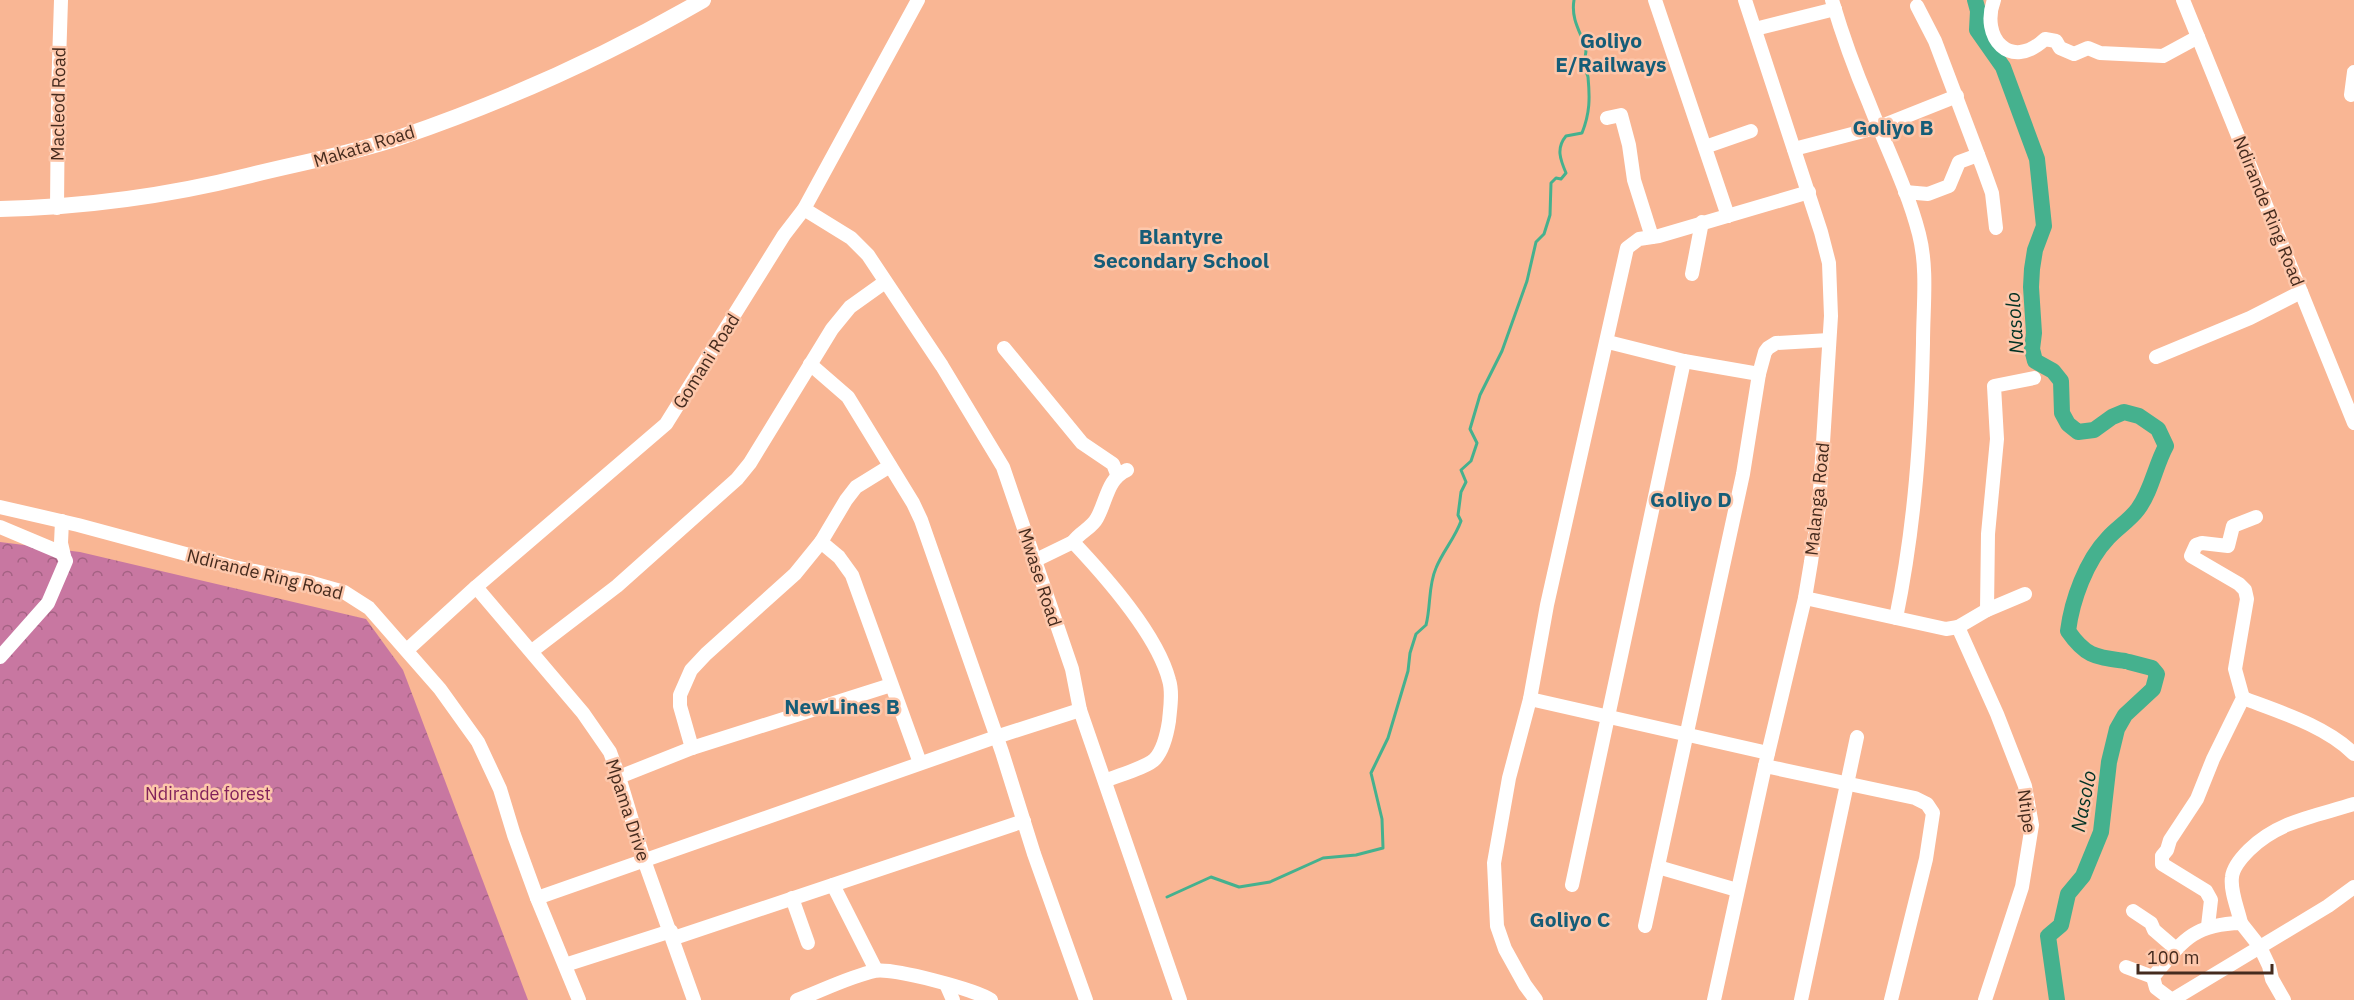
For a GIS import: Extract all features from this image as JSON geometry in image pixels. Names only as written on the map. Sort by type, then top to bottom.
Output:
[{"type":"main road","name":"Makata Road","points":[[0,209],[57,207],[204,186],[312,162],[400,137],[541,82],[667,21],[703,0]]},
{"type":"street","name":"Macleod Road","points":[[57,207],[57,105],[61,0]]},
{"type":"street","name":"Gomani Road","points":[[407,650],[476,587],[666,424],[784,235],[804,209],[918,0]]},
{"type":"street","points":[[1655,0],[1728,216]]},
{"type":"street","name":"Malanga Road","points":[[1714,1000],[1766,760],[1805,597],[1819,506],[1831,289],[1829,263],[1809,192],[1745,0]]},
{"type":"street","points":[[1994,0],[1990,16],[1992,27],[2002,48],[2012,52],[2024,53],[2037,47],[2045,39],[2056,40],[2060,48],[2074,54],[2088,48],[2100,53],[2163,56],[2198,37]]},
{"type":"street","name":"Ndirande Ring Road","points":[[2183,0],[2354,423]]},
{"type":"street","points":[[1755,29],[1833,4],[1879,127],[1895,160],[1919,234],[1923,266],[1922,383],[1914,513],[1896,618]]},
{"type":"street","points":[[1917,6],[1935,41],[1992,193],[1996,228]]},
{"type":"street","points":[[2351,95],[2354,72]]},
{"type":"street","points":[[1794,149],[1879,127],[1957,96]]},
{"type":"street","points":[[1607,118],[1621,116],[1629,145],[1634,180],[1652,237]]},
{"type":"street","points":[[1705,147],[1751,131]]},
{"type":"street","points":[[1905,192],[1928,194],[1949,186],[1959,162],[1978,155]]},
{"type":"street","points":[[1536,1000],[1504,949],[1497,926],[1494,863],[1500,821],[1530,699],[1547,605],[1608,342],[1627,248],[1639,239],[1809,192]]},
{"type":"street","name":"Mwase Road","points":[[804,209],[851,237],[868,255],[942,366],[1003,467],[1072,669],[1080,710],[1180,1000]]},
{"type":"street","points":[[1692,274],[1702,222]]},
{"type":"street","points":[[532,651],[617,586],[737,479],[750,463],[832,329],[850,307],[885,282]]},
{"type":"street","points":[[2156,357],[2250,318],[2301,292]]},
{"type":"street","points":[[1645,926],[1743,474],[1759,374],[1765,352],[1772,345],[1829,340]]},
{"type":"street","points":[[1608,342],[1684,361],[1759,374]]},
{"type":"street","points":[[1004,348],[1083,443],[1122,472],[1106,494],[1097,518],[1078,534],[1073,542],[1036,560]]},
{"type":"street","points":[[1572,885],[1684,361]]},
{"type":"street","points":[[810,364],[848,397],[921,520],[1086,1000]]},
{"type":"street","points":[[1987,610],[1988,534],[1998,439],[1994,386],[2034,378]]},
{"type":"street","points":[[692,748],[680,706],[680,695],[691,670],[795,574],[821,542],[856,487],[890,466]]},
{"type":"street","name":"Ndirande Ring Road","points":[[0,507],[62,521],[234,567],[286,576],[344,592],[369,608],[453,705],[478,742],[500,789],[537,898],[579,1000]]},
{"type":"street","points":[[2208,926],[2211,900],[2206,891],[2162,864],[2162,856],[2197,799],[2213,759],[2243,698],[2235,669],[2247,599],[2245,590],[2191,556],[2196,545],[2202,543],[2228,546],[2233,526],[2256,517]]},
{"type":"street","points":[[0,657],[48,603],[65,566],[61,543],[62,521]]},
{"type":"street","points":[[0,527],[46,545],[64,556]]},
{"type":"street","points":[[821,542],[839,557],[852,575],[920,763]]},
{"type":"street","points":[[1073,542],[1093,563],[1150,639],[1170,682],[1168,732],[1159,754],[1153,762],[1105,781]]},
{"type":"street","name":"Mpama Drive","points":[[476,587],[532,651],[599,734],[610,752],[620,777],[644,860],[694,1000]]},
{"type":"street","points":[[1805,597],[1935,628],[1958,627],[1987,610],[2025,594]]},
{"type":"street","name":"Ntipe","points":[[1958,627],[1997,714],[2025,786],[2032,825],[2022,887],[1985,1000]]},
{"type":"street","points":[[620,777],[692,748],[891,685]]},
{"type":"street","points":[[2243,698],[2331,736],[2354,754]]},
{"type":"street","points":[[1530,699],[1686,734],[1848,784],[1915,798],[1927,804],[1933,813],[1926,859],[1891,1000]]},
{"type":"street","points":[[537,898],[920,763],[1080,710]]},
{"type":"street","points":[[1802,1000],[1857,737]]},
{"type":"street","points":[[2284,1000],[2272,979],[2270,966],[2260,947],[2241,923],[2232,876],[2243,856],[2280,826],[2354,804]]},
{"type":"street","points":[[565,965],[792,898],[1024,821]]},
{"type":"street","points":[[1658,867],[1737,890]]},
{"type":"street","points":[[833,885],[876,970]]},
{"type":"street","points":[[2126,967],[2155,985],[2172,1000],[2344,896],[2354,887]]},
{"type":"street","points":[[792,898],[808,943]]},
{"type":"street","points":[[2133,911],[2151,923],[2158,934],[2176,949]]},
{"type":"street","points":[[2155,985],[2176,949],[2192,935],[2219,923],[2241,923]]},
{"type":"street","points":[[2155,985],[2158,934]]},
{"type":"street","points":[[797,1000],[876,970],[900,973],[977,992],[991,1000]]},
{"type":"street","points":[[946,984],[953,1000]]},
{"type":"green space","name":"Ndirande forest","points":[[0,542],[80,552],[366,619],[403,670],[528,1000],[0,1000]]},
{"type":"waterway","points":[[1167,897],[1211,877],[1239,887],[1270,882],[1323,858],[1356,855],[1383,848],[1382,819],[1371,773],[1388,738],[1408,671],[1410,653],[1416,634],[1426,625],[1433,575],[1461,521],[1458,515],[1461,492],[1466,482],[1461,470],[1471,461],[1477,443],[1470,429],[1480,395],[1502,351],[1527,281],[1536,242],[1544,234],[1550,215],[1551,183],[1556,178],[1561,179],[1566,173],[1561,158],[1561,145],[1566,136],[1582,133],[1587,119],[1589,99],[1588,77],[1584,67],[1586,50],[1575,18],[1574,0]]},
{"type":"waterway","name":"Nasolo","points":[[1975,0],[1978,11],[1977,30],[2003,67],[2037,159],[2044,226],[2035,250],[2032,269],[2034,333],[2032,349],[2035,361],[2053,371],[2061,381],[2062,413],[2068,424],[2078,432],[2094,430],[2112,417],[2124,412],[2139,416],[2158,429],[2166,446],[2147,494],[2138,509],[2108,538],[2093,558],[2081,582],[2070,619],[2068,631],[2086,651],[2099,657],[2125,661]]},
{"type":"waterway","name":"Nasolo","points":[[2057,1000],[2048,936],[2061,925],[2068,894],[2083,876],[2101,832],[2109,762],[2117,729],[2125,715],[2153,689],[2157,674],[2152,668],[2129,662]]},
{"type":"district","name":"Goliyo E/Railways","points":[[1611,52]]},
{"type":"district","name":"Goliyo B","points":[[1893,127]]},
{"type":"district","name":"Blantyre Secondary School","points":[[1181,248]]},
{"type":"district","name":"Goliyo D","points":[[1691,499]]},
{"type":"district","name":"NewLines B","points":[[842,706]]},
{"type":"district","name":"Goliyo C","points":[[1570,919]]}]
